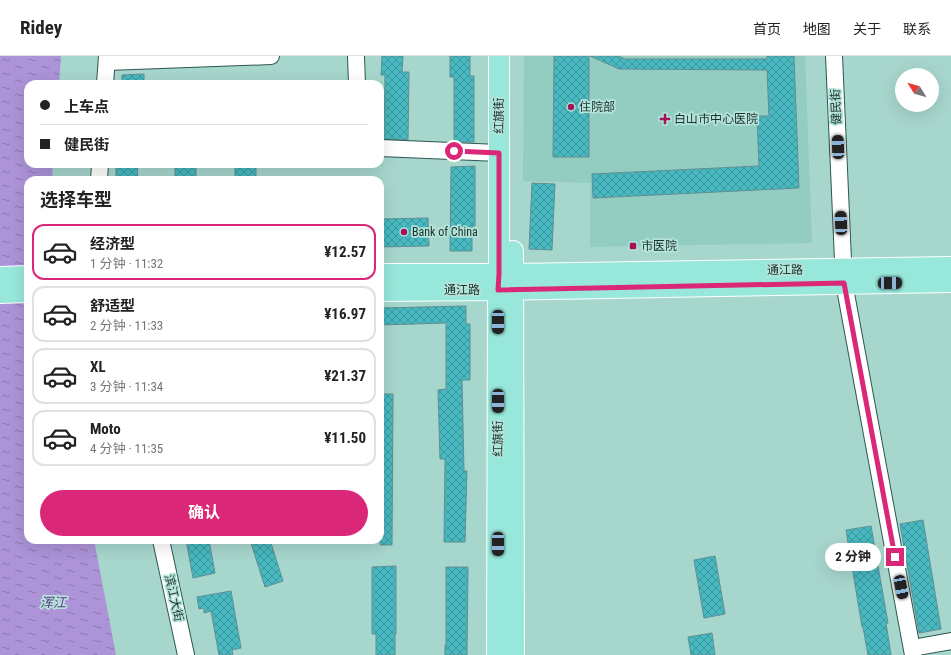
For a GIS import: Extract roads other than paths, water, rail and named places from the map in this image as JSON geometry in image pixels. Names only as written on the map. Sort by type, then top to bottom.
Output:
[{"type":"main road","name":"红旗街","points":[[497,655],[506,282],[499,153],[499,56]]},
{"type":"main road","points":[[512,56],[506,282],[514,655]]},
{"type":"main road","name":"通江路","points":[[384,291],[506,282],[843,276],[951,267]]},
{"type":"main road","name":"通江路","points":[[384,274],[506,282]]},
{"type":"main road","points":[[0,277],[24,276]]},
{"type":"main road","name":"通江路","points":[[843,276],[951,282]]},
{"type":"main road","points":[[0,293],[24,292]]},
{"type":"street","points":[[105,80],[107,59],[271,56]]},
{"type":"street","points":[[356,56],[357,80]]},
{"type":"street","name":"健民街","points":[[834,56],[843,276],[913,652]]},
{"type":"street","points":[[384,148],[499,153]]},
{"type":"street","name":"滨江大街","points":[[162,544],[186,655]]},
{"type":"street","points":[[913,652],[951,641]]},
{"type":"water","name":"浑江","points":[[0,56],[61,56],[59,80],[24,80],[24,168],[53,168],[52,176],[24,176],[24,544],[95,544],[116,655],[0,655]]},
{"type":"place","name":"住院部","points":[[571,107]]},
{"type":"place","name":"白山市中心医院","points":[[665,119]]},
{"type":"place","name":"Bank of China","points":[[404,232]]},
{"type":"place","name":"市医院","points":[[633,246]]}]
